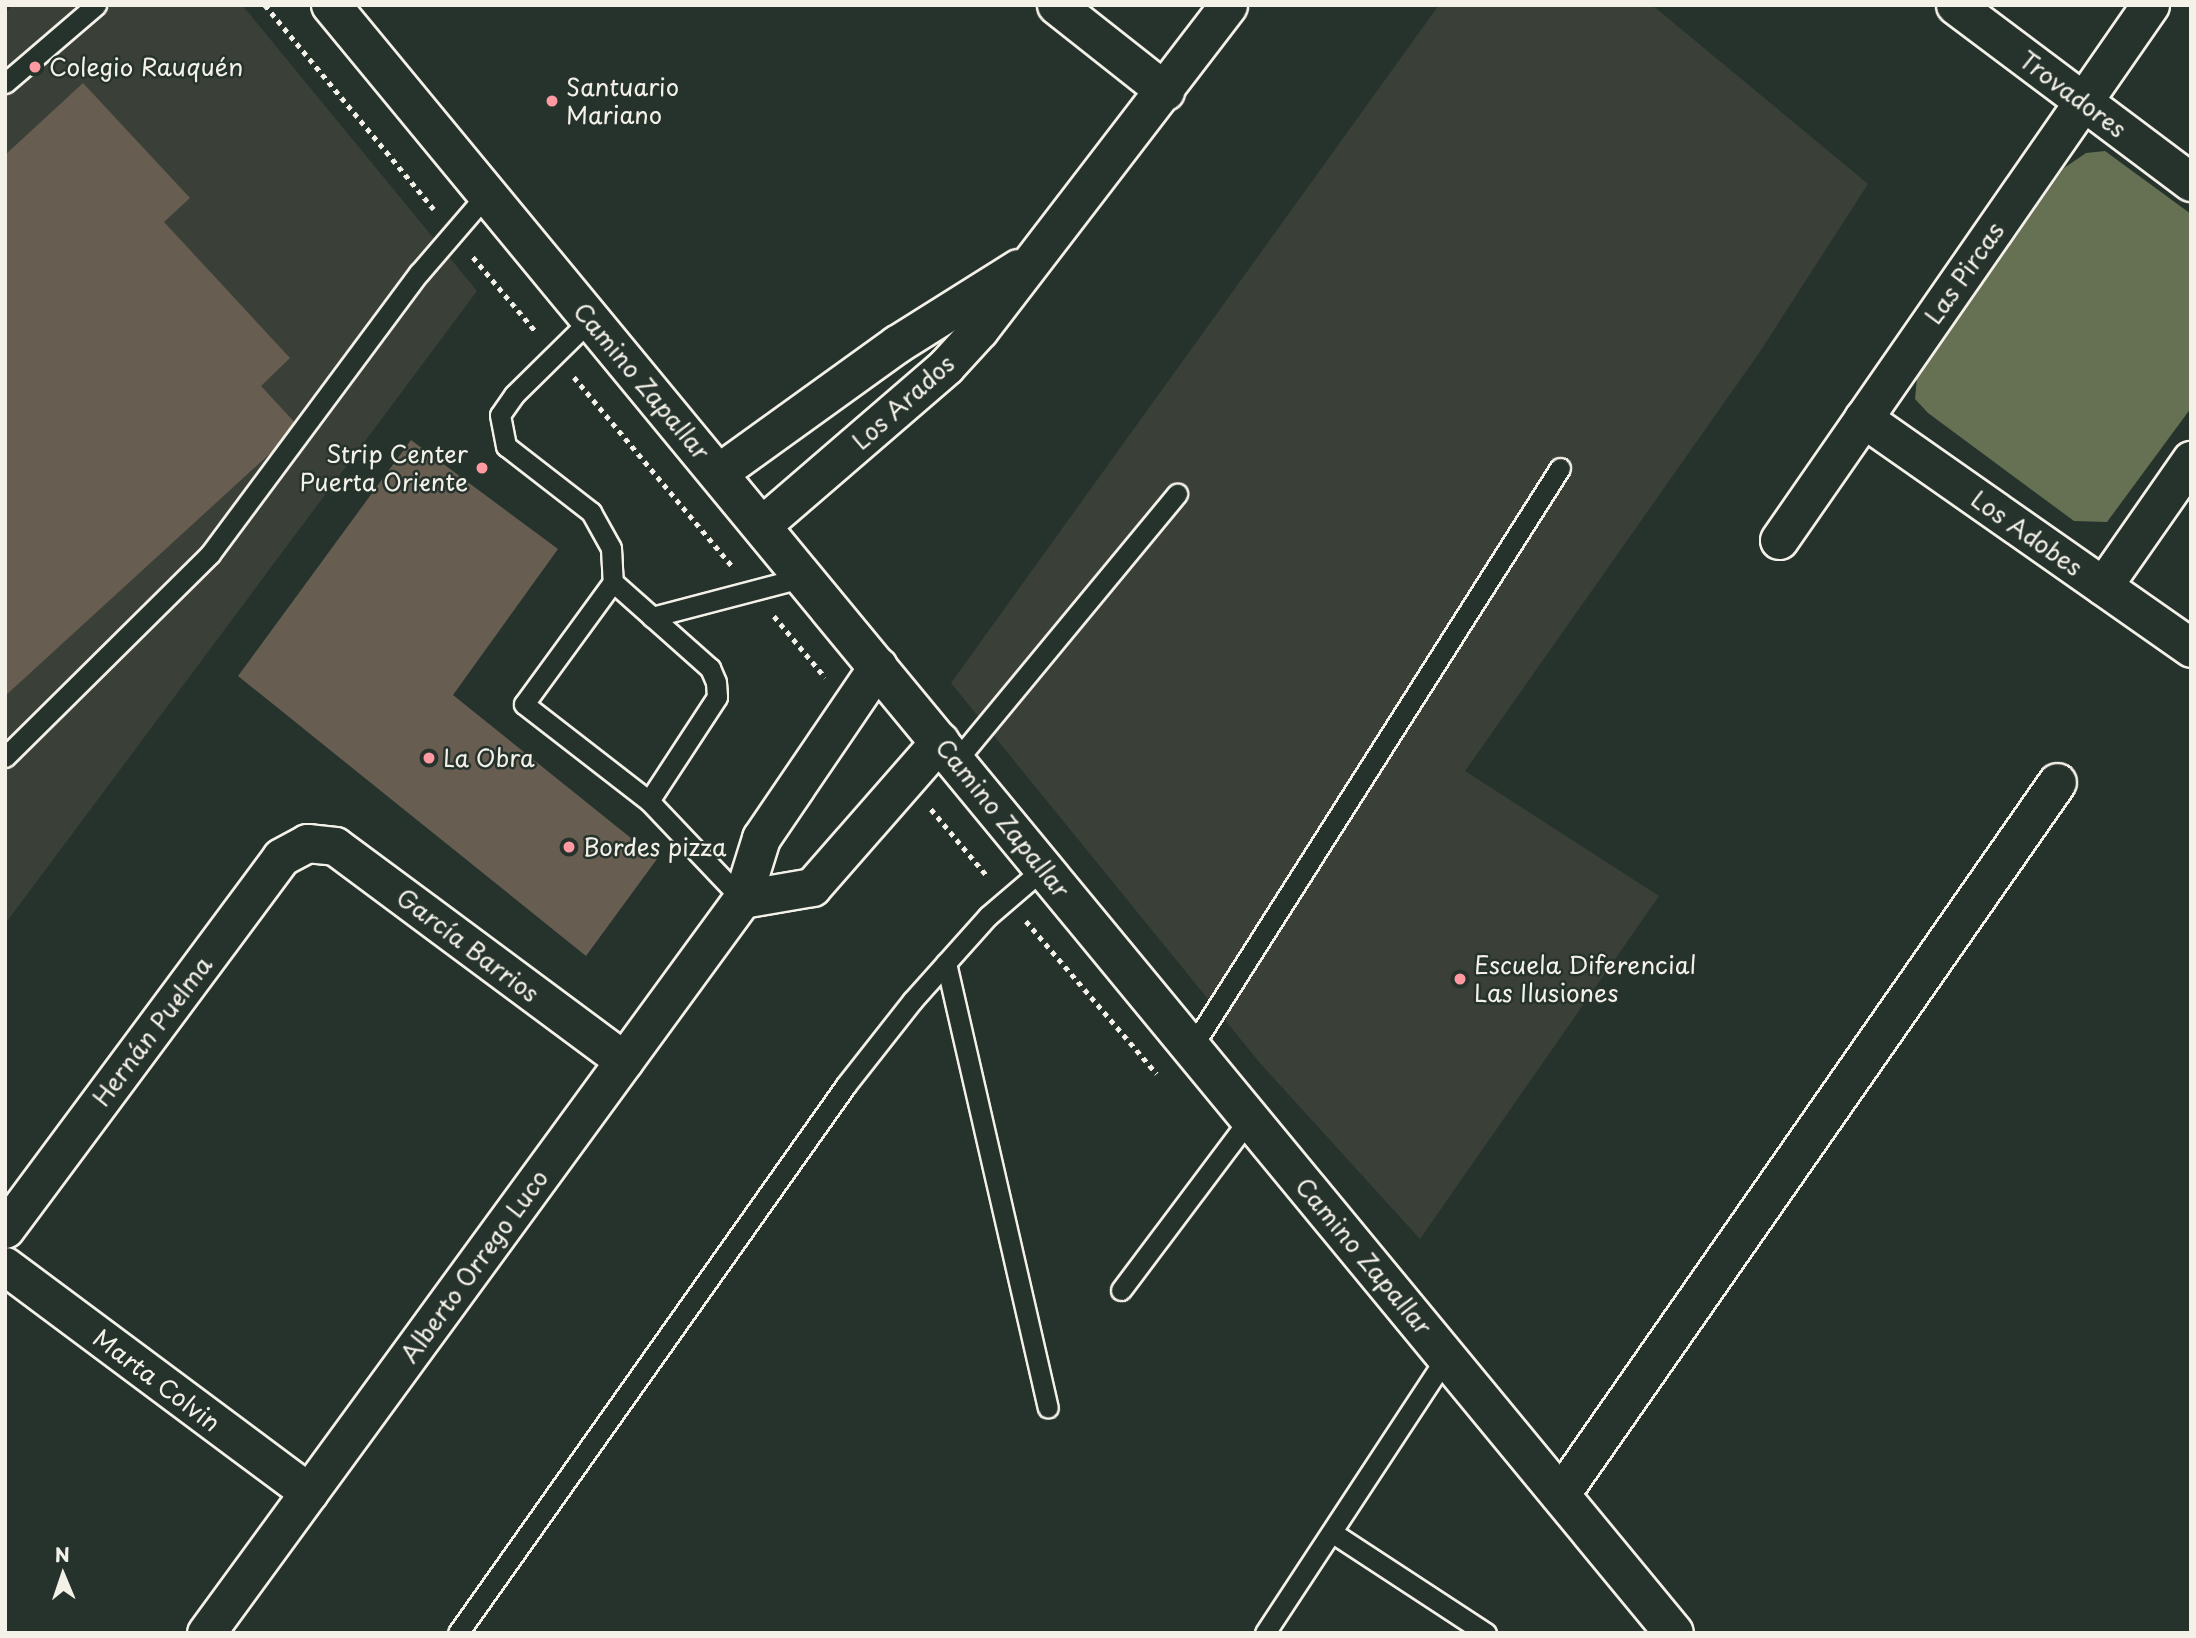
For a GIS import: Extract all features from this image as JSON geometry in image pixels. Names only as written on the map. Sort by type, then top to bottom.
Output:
[{"type":"street","name":"Camino Zapallar","points":[[331,5],[1674,1633]]},
{"type":"street","points":[[1056,5],[1165,91]]},
{"type":"street","name":"Los Arados","points":[[762,525],[946,366],[979,330],[1028,262],[1165,91],[1228,5]]},
{"type":"street","name":"Trovadores","points":[[1955,5],[2191,182]]},
{"type":"street","name":"Las Pircas","points":[[1779,540],[2150,5]]},
{"type":"street","name":"Los Arados","points":[[718,473],[897,344],[1028,262]]},
{"type":"street","name":"Los Adobes","points":[[1863,418],[2191,648]]},
{"type":"street","points":[[2103,586],[2191,460]]},
{"type":"street","name":"Alberto Orrego Luco","points":[[206,1633],[742,899],[761,838],[878,666]]},
{"type":"street","points":[[742,899],[812,887],[906,780],[948,751]]},
{"type":"street","points":[[1560,1495],[2057,782]]},
{"type":"street","name":"García Barrios","points":[[307,843],[335,846],[624,1061]]},
{"type":"street","name":"Hernán Puelma","points":[[5,1229],[281,857],[307,843]]},
{"type":"street","name":"Marta Colvin","points":[[5,1266],[309,1493]]},
{"type":"lane","points":[[5,83],[96,5]]},
{"type":"lane","points":[[5,757],[210,554],[419,273],[487,194]]},
{"type":"lane","points":[[591,319],[500,415],[506,446],[591,512],[611,548],[613,582],[524,704],[649,801],[742,899]]},
{"type":"lane","points":[[1192,1047],[1560,468]]},
{"type":"lane","points":[[948,751],[1177,494]]},
{"type":"lane","points":[[652,617],[804,577]]},
{"type":"lane","points":[[613,582],[710,668],[717,697],[649,801]]},
{"type":"lane","points":[[458,1633],[846,1085],[946,964],[1007,900],[1044,868]]},
{"type":"lane","points":[[946,964],[1048,1407]]},
{"type":"lane","points":[[1121,1290],[1250,1118]]},
{"type":"lane","points":[[1265,1633],[1446,1357]]},
{"type":"lane","points":[[1333,1533],[1486,1633]]},
{"type":"path","points":[[265,5],[850,707]]},
{"type":"path","points":[[906,780],[1161,1079]]},
{"type":"shaded area","points":[[13,5],[242,5],[477,291],[5,924],[5,13]]},
{"type":"shaded area","points":[[1439,5],[1652,5],[1868,184],[1759,353],[1465,771],[1659,896],[1420,1239],[1260,1063],[951,683]]},
{"type":"green space","points":[[2105,151],[2191,214],[2191,408],[2107,522],[2074,521],[1928,413],[1915,399],[1917,377],[2064,168],[2086,153]]},
{"type":"building","points":[[83,83],[190,198],[164,222],[290,358],[261,386],[299,427],[5,696],[5,155]]},
{"type":"building","points":[[411,440],[558,549],[453,695],[657,859],[586,956],[238,676]]},
{"type":"place","name":"Colegio Rauquén","points":[[35,67]]},
{"type":"place","name":"Santuario Mariano","points":[[552,101]]},
{"type":"place","name":"Strip Center Puerta Oriente","points":[[482,468]]},
{"type":"place","name":"La Obra","points":[[429,758]]},
{"type":"place","name":"Bordes pizza","points":[[569,847]]},
{"type":"place","name":"Escuela Diferencial Las Ilusiones","points":[[1460,979]]}]
